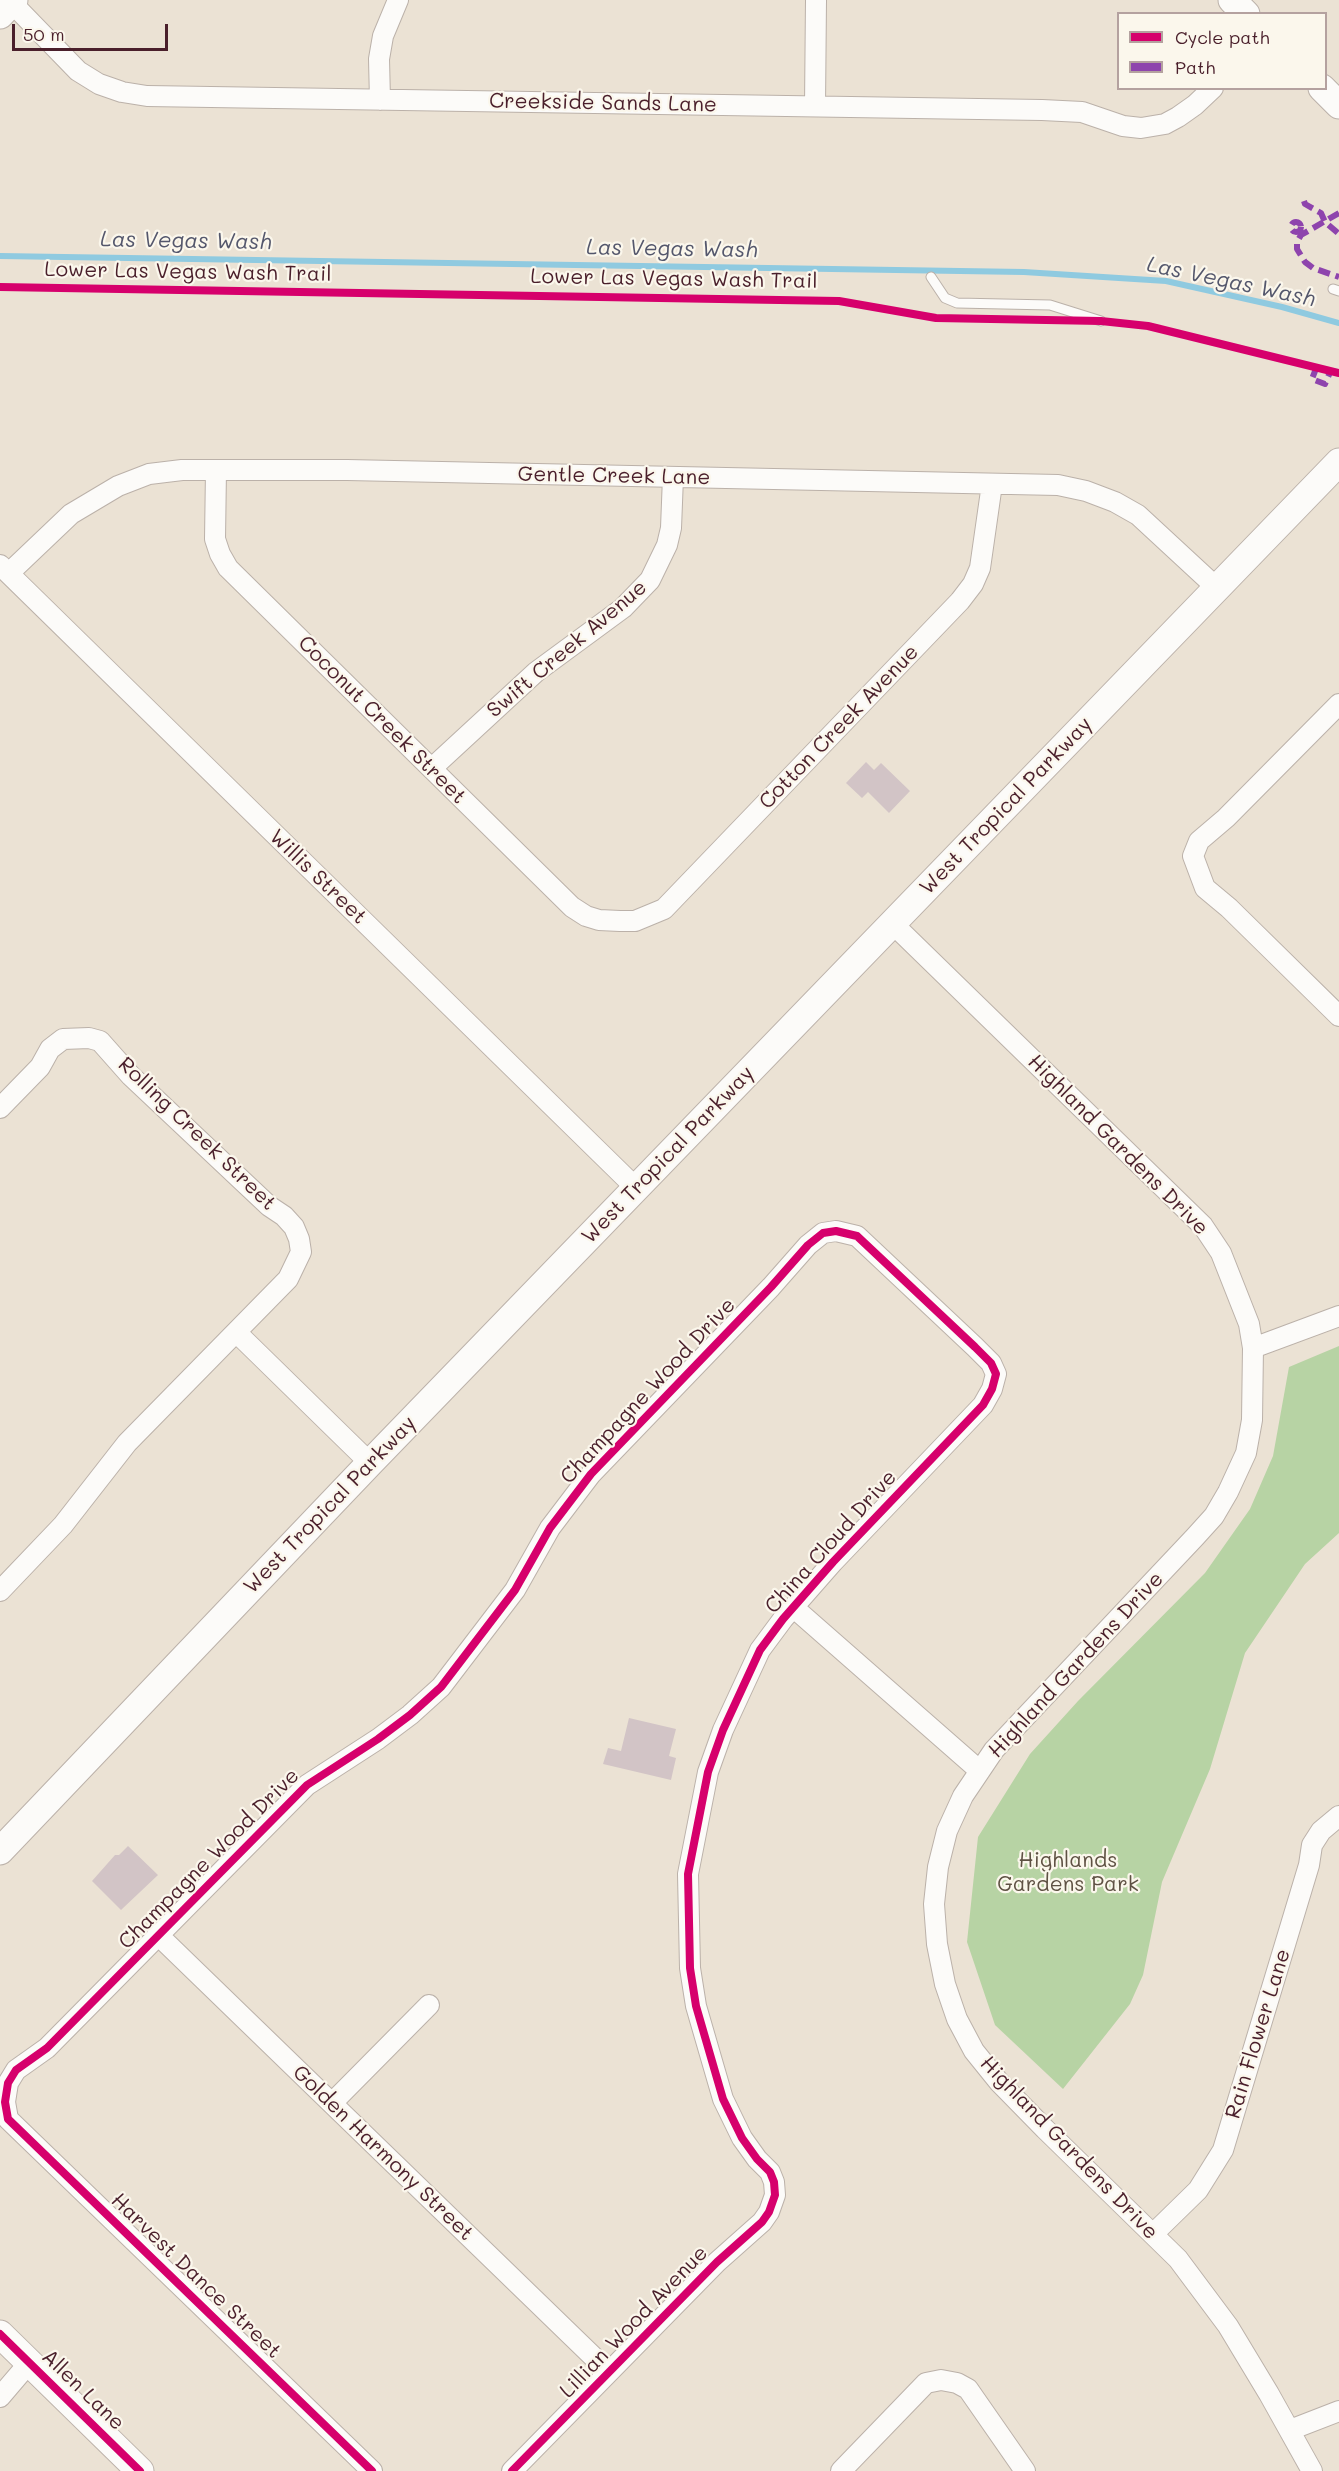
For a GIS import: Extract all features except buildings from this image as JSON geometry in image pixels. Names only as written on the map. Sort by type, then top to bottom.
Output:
[{"type":"main road","points":[[1232,0],[1244,12]]},
{"type":"main road","name":"West Tropical Parkway","points":[[0,1851],[370,1463],[1339,462]]},
{"type":"main road","name":"Allen Lane","points":[[0,2334],[140,2471]]},
{"type":"street","points":[[380,100],[379,59],[383,36],[398,0]]},
{"type":"street","points":[[814,106],[816,0]]},
{"type":"street","name":"Creekside Sands Lane","points":[[9,6],[78,71],[99,84],[122,92],[147,96],[1042,110],[1082,112],[1123,126],[1141,128],[1172,121],[1196,105],[1210,90]]},
{"type":"street","name":"Gentle Creek Lane","points":[[4,569],[72,514],[118,486],[149,474],[182,470],[347,470],[1058,485],[1086,491],[1115,502],[1138,515],[1218,589]]},
{"type":"street","name":"Coconut Creek Street","points":[[216,470],[215,539],[228,568],[572,907],[586,916],[599,920],[620,921]]},
{"type":"street","name":"Swift Creek Avenue","points":[[432,768],[536,672],[622,608],[650,580],[669,536],[673,477]]},
{"type":"street","name":"Cotton Creek Avenue","points":[[620,921],[635,921],[664,909],[960,600],[973,584],[980,568],[992,484]]},
{"type":"street","name":"Willis Street","points":[[4,569],[637,1189]]},
{"type":"street","points":[[1339,704],[1226,818],[1198,841],[1192,856],[1205,888],[1229,908],[1339,1016]]},
{"type":"street","name":"Highland Gardens Drive","points":[[892,923],[1203,1226],[1221,1253],[1249,1324],[1253,1348],[1252,1420],[1246,1453],[1228,1492],[1214,1516],[994,1750],[963,1796],[947,1831],[938,1867],[934,1904],[937,1944],[945,1984],[974,2051],[999,2082],[1178,2259],[1215,2308],[1290,2430],[1312,2471]]},
{"type":"street","name":"Rolling Creek Street","points":[[0,1108],[40,1067],[50,1049],[63,1039],[100,1041],[113,1053],[131,1076],[294,1227],[301,1252],[288,1280],[236,1332]]},
{"type":"street","name":"Champagne Wood Drive","points":[[5,2102],[8,2083],[16,2070],[47,2048],[157,1934],[307,1785],[378,1739],[410,1715],[441,1686],[515,1590],[550,1528],[591,1474],[771,1287],[808,1245],[823,1233],[836,1231],[857,1236],[868,1244],[991,1364],[996,1374]]},
{"type":"street","points":[[1253,1348],[1339,1316]]},
{"type":"street","points":[[0,1591],[63,1525],[127,1443],[236,1332],[370,1463]]},
{"type":"street","name":"China Cloud Drive","points":[[775,2195],[770,2172],[742,2138],[723,2099],[696,2006],[690,1968],[688,1874],[708,1772],[723,1730],[760,1650],[793,1607],[833,1562],[983,1405],[992,1389],[996,1374]]},
{"type":"street","points":[[793,1607],[980,1771]]},
{"type":"street","name":"Rain Flower Lane","points":[[1153,2234],[1198,2190],[1223,2150],[1309,1865],[1312,1845],[1321,1830],[1337,1818]]},
{"type":"street","name":"Golden Harmony Street","points":[[157,1934],[609,2372]]},
{"type":"street","points":[[332,2103],[429,2006]]},
{"type":"street","name":"Harvest Dance Street","points":[[5,2102],[8,2119],[372,2471]]},
{"type":"street","name":"Lillian Wood Avenue","points":[[512,2471],[717,2262],[762,2222],[769,2212],[775,2195]]},
{"type":"street","points":[[0,2397],[29,2362]]},
{"type":"street","points":[[841,2471],[926,2383],[941,2380],[957,2383],[968,2389],[1025,2471]]},
{"type":"street","points":[[1290,2430],[1339,2411]]},
{"type":"lane","points":[[931,277],[945,298],[957,303],[1050,305],[1101,321]]},
{"type":"green space","name":"Highlands Gardens Park","points":[[1339,1346],[1339,1533],[1305,1564],[1245,1653],[1210,1769],[1162,1882],[1143,1975],[1130,2004],[1063,2089],[995,2025],[967,1942],[978,1837],[1030,1754],[1078,1701],[1205,1573],[1250,1509],[1273,1456],[1289,1367]]},
{"type":"waterway","name":"Las Vegas Wash","points":[[0,256],[1024,272],[1166,281],[1282,307],[1339,323]]},
{"type":"marked path","points":[[1304,201],[1305,204],[1321,213],[1325,222],[1339,234]]},
{"type":"marked path","points":[[1339,213],[1301,235],[1297,242],[1297,249],[1305,262],[1313,268],[1339,277]]},
{"type":"marked path","points":[[1296,222],[1301,227],[1296,232],[1291,227],[1296,222]]},
{"type":"marked path","points":[[1317,366],[1312,379],[1325,384],[1331,370]]},
{"type":"cycle path","name":"Lower Las Vegas Wash Trail","points":[[0,287],[839,301],[936,318],[1101,321],[1148,326],[1339,373]]},
{"type":"cycle path","points":[[372,2471],[8,2119],[5,2102],[8,2083],[16,2070],[47,2048],[307,1785],[378,1739],[410,1715],[441,1687],[515,1590],[550,1528],[591,1474],[771,1287],[808,1245],[823,1233],[836,1231],[857,1236],[975,1347],[991,1363],[996,1374],[992,1389],[983,1405],[833,1562],[783,1619],[760,1650],[723,1730],[708,1772],[688,1874],[690,1968],[696,2006],[723,2099],[742,2138],[770,2172],[775,2195],[769,2212],[762,2222],[717,2262],[512,2471]]},
{"type":"cycle path","points":[[0,2334],[140,2471]]}]
